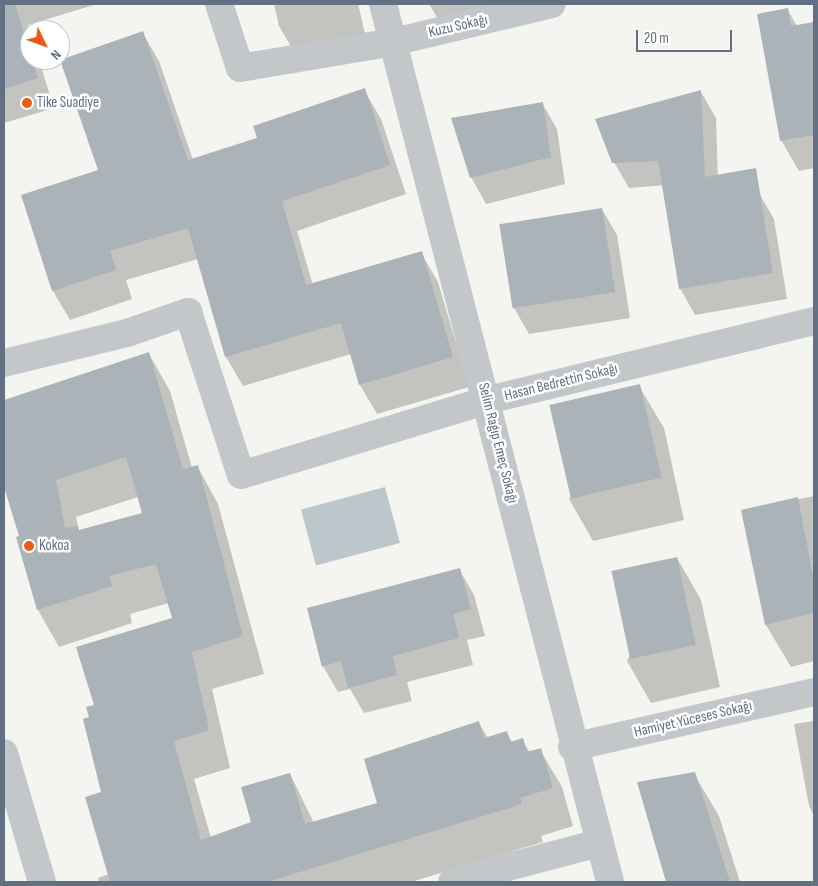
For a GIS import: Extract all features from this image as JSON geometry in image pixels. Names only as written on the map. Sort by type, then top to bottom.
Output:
[{"type":"street","name":"Kuzu Sokağı","points":[[218,4],[240,68],[393,42],[552,4]]},
{"type":"street","name":"Selim Ragıp Emeç Sokağı","points":[[383,4],[488,400],[572,747],[610,882]]},
{"type":"street","name":"Hasan Bedrettin Sokağı","points":[[4,363],[127,333],[188,312],[241,475],[282,460],[488,400],[814,321]]},
{"type":"street","name":"Hamiyet Yüceses Sokağı","points":[[572,747],[814,692]]},
{"type":"street","points":[[4,752],[42,882]]},
{"type":"street","points":[[452,882],[599,843]]},
{"type":"shaded area","points":[[385,487],[400,543],[316,566],[301,510]]},
{"type":"building","points":[[4,4],[15,4],[20,20],[20,70],[36,70],[38,78],[4,89]]},
{"type":"building","points":[[788,8],[791,26],[814,22],[814,135],[780,141],[757,14]]},
{"type":"building","points":[[143,31],[188,160],[257,138],[253,126],[365,88],[390,165],[282,201],[306,285],[422,251],[453,357],[359,385],[341,323],[225,357],[188,228],[110,251],[116,270],[52,291],[21,195],[98,170],[63,70],[70,70],[70,57]]},
{"type":"building","points":[[701,90],[705,177],[756,168],[773,273],[679,289],[658,161],[612,163],[595,119]]},
{"type":"building","points":[[543,102],[551,157],[470,178],[451,118]]},
{"type":"building","points":[[602,208],[615,292],[513,308],[499,224]]},
{"type":"building","points":[[149,352],[183,469],[198,465],[243,636],[192,652],[209,730],[174,741],[201,840],[251,822],[241,787],[290,773],[305,824],[377,803],[364,759],[479,721],[484,738],[507,731],[510,742],[523,738],[527,752],[541,748],[553,788],[520,798],[522,804],[267,882],[110,882],[85,797],[101,792],[83,719],[89,717],[86,707],[94,705],[76,647],[172,618],[156,564],[109,576],[112,586],[37,610],[16,537],[19,536],[4,487],[4,400]],"holes":[[[126,457],[142,513],[79,530],[78,526],[65,528],[56,480]]]},
{"type":"building","points":[[640,384],[662,478],[571,498],[549,405]]},
{"type":"building","points":[[798,497],[814,582],[814,613],[765,625],[741,510]]},
{"type":"building","points":[[677,557],[696,645],[630,659],[611,571]]},
{"type":"building","points":[[460,568],[471,609],[453,614],[459,638],[393,656],[397,675],[348,688],[341,661],[322,667],[307,608]]},
{"type":"building","points":[[695,772],[730,882],[666,882],[637,782]]},
{"type":"place","name":"Tike Suadiye","points":[[27,103]]},
{"type":"place","name":"Kokoa","points":[[29,546]]}]
